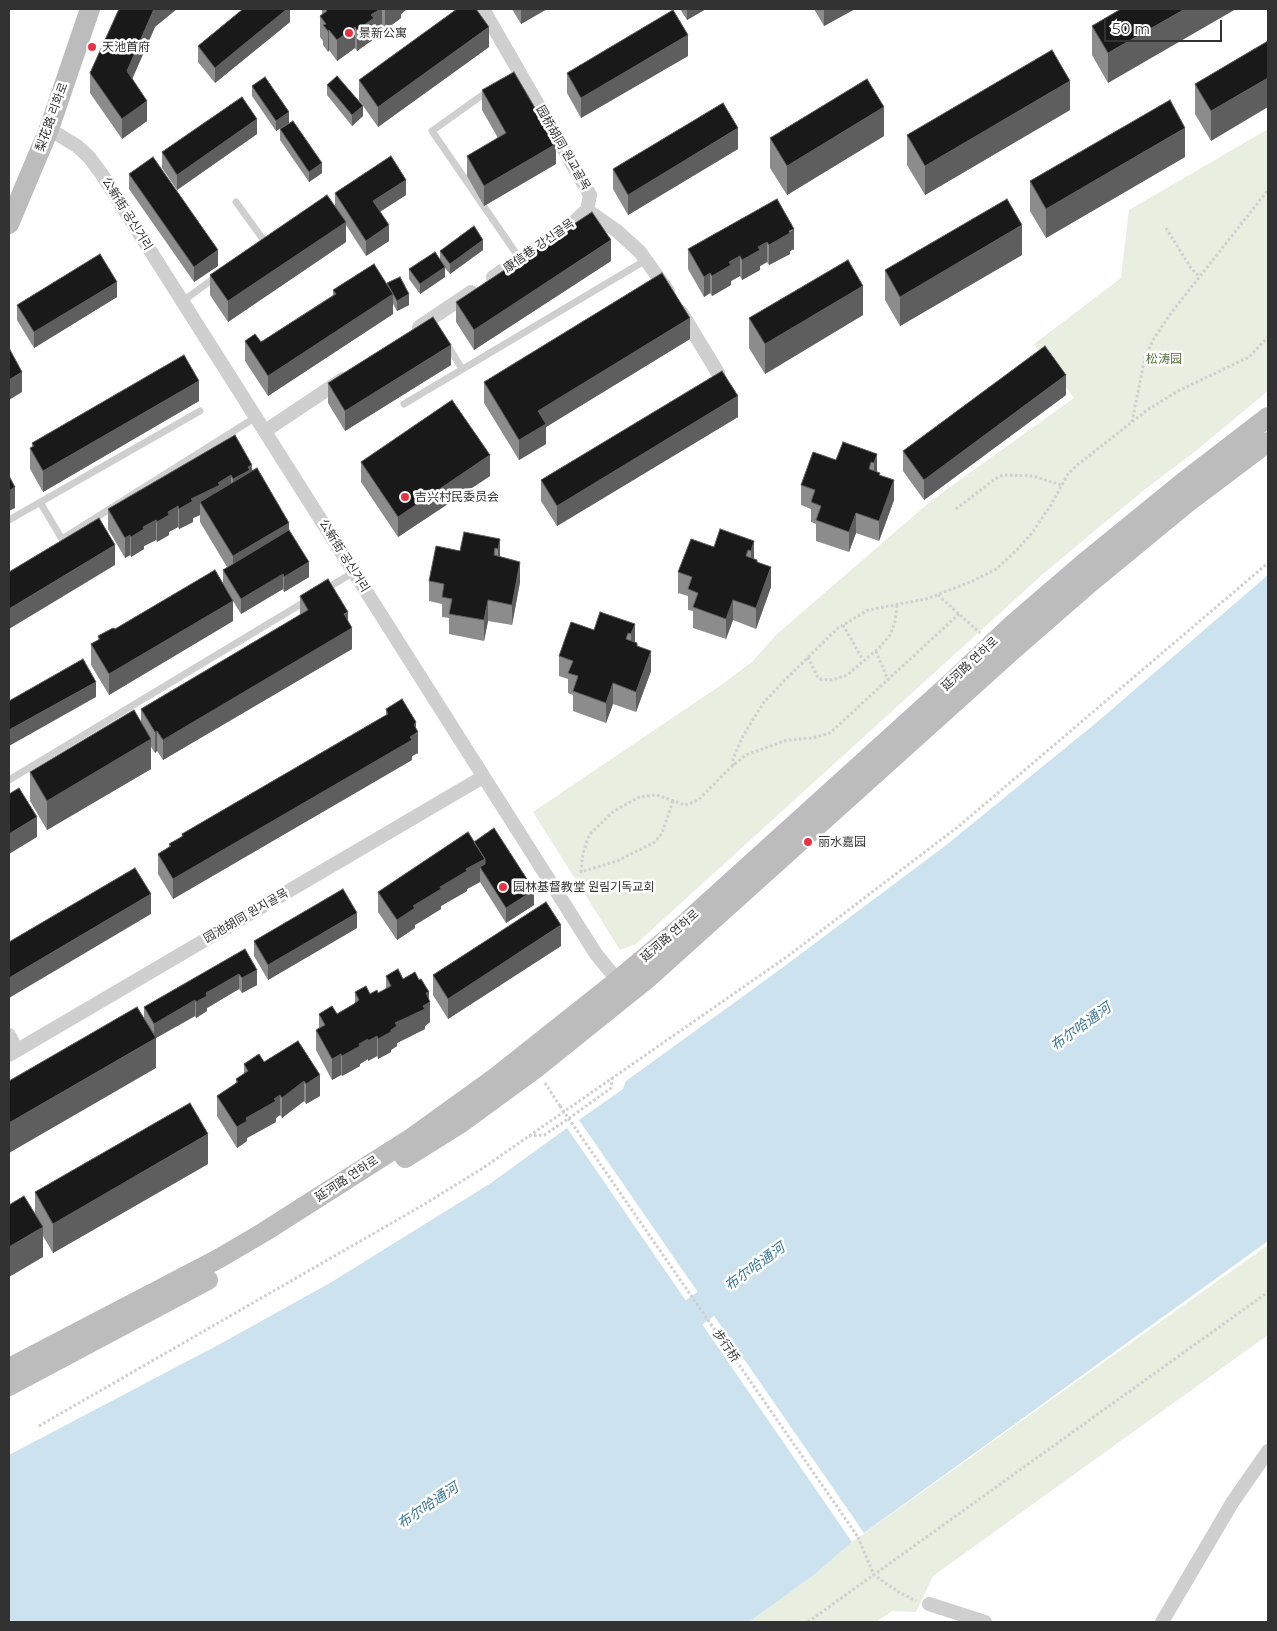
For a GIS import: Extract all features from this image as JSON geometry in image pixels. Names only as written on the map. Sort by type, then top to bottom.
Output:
[{"type":"main road","name":"梨花路 리화로","points":[[9,224],[49,129],[90,9]]},
{"type":"main road","name":"延河路 연하로","points":[[9,1386],[242,1261],[461,1123],[535,1069],[623,988],[719,894],[947,687],[1013,624],[1131,523],[1268,417]]},
{"type":"main road","name":"延河路 연하로","points":[[9,1368],[218,1259],[310,1203],[439,1119],[623,988],[647,979],[1078,593],[1187,503],[1268,442]]},
{"type":"street","name":"园桥胡同 원교골목","points":[[483,9],[514,73],[590,195],[588,210],[617,231],[647,260],[718,373]]},
{"type":"street","name":"公新街 공신거리","points":[[49,129],[77,146],[102,173],[596,954],[623,988]]},
{"type":"street","name":"康信巷 강신골목","points":[[408,335],[434,323],[574,223],[588,210]]},
{"type":"street","points":[[265,431],[352,372]]},
{"type":"street","name":"园池胡同 원지골목","points":[[13,1053],[483,777]]},
{"type":"street","points":[[9,1035],[13,1053]]},
{"type":"street","points":[[1162,1622],[1232,1503],[1268,1451]]},
{"type":"street","points":[[929,1604],[985,1622]]},
{"type":"lane","points":[[495,86],[432,131],[520,260]]},
{"type":"lane","points":[[236,202],[265,242],[257,247]]},
{"type":"lane","points":[[404,404],[647,260]]},
{"type":"lane","points":[[183,301],[220,274]]},
{"type":"lane","points":[[442,336],[462,369]]},
{"type":"lane","points":[[9,520],[200,411]]},
{"type":"lane","points":[[40,502],[62,539],[256,417]]},
{"type":"lane","points":[[320,592],[354,572]]},
{"type":"lane","points":[[9,780],[312,598]]},
{"type":"path","points":[[1132,422],[1132,414],[1145,357],[1150,346],[1167,319],[1268,190]]},
{"type":"path","points":[[1166,228],[1190,268],[1200,277]]},
{"type":"path","points":[[733,766],[733,759],[743,736],[764,702],[808,657],[843,625],[868,610],[926,599],[996,569],[1016,551],[1040,522],[1068,474],[1076,466],[1146,410],[1178,391],[1249,357],[1268,337]]},
{"type":"path","points":[[956,509],[1003,475],[1033,476],[1061,485]]},
{"type":"path","points":[[39,1426],[423,1206],[483,1168],[788,956],[952,832],[1268,563]]},
{"type":"path","points":[[938,595],[981,634]]},
{"type":"path","points":[[808,657],[817,676],[824,680],[842,678],[876,651],[890,635],[897,612],[897,604]]},
{"type":"path","points":[[673,801],[662,833],[655,842],[617,861],[582,872],[583,853],[590,835],[614,812],[639,797],[657,795],[684,805],[698,800],[746,755],[787,740],[813,738],[830,733],[959,614]]},
{"type":"path","points":[[843,625],[864,660]]},
{"type":"path","points":[[876,651],[888,680]]},
{"type":"path","name":"步行桥","points":[[535,1069],[858,1537],[874,1575]]},
{"type":"path","points":[[529,1136],[544,1135],[568,1119],[610,1088],[612,1078]]},
{"type":"path","points":[[808,1622],[1268,1292]]},
{"type":"path","points":[[874,1575],[907,1598],[929,1604]]},
{"type":"green space","name":"松涛园","points":[[1268,129],[1268,391],[1043,574],[636,944],[620,950],[533,812],[752,662],[777,634],[932,500],[1074,398],[1034,344],[1121,278],[1129,210]]},
{"type":"green space","points":[[1268,1245],[1268,1335],[933,1576],[916,1612],[892,1611],[876,1622],[749,1622],[814,1575],[852,1542]]},
{"type":"water","points":[[1268,575],[1268,1241],[864,1533],[579,1120],[623,1089],[626,1081],[778,971],[945,846],[1096,723]]},
{"type":"water","points":[[567,1128],[852,1542],[814,1575],[749,1622],[9,1622],[9,1455],[220,1344],[330,1283],[491,1183]]},
{"type":"building","points":[[119,9],[154,9],[127,71],[147,101],[122,119],[90,73]]},
{"type":"building","points":[[243,9],[287,9],[215,68],[198,46]]},
{"type":"building","points":[[325,9],[380,9],[371,15],[374,18],[357,30],[355,27],[337,40],[323,25],[326,24],[320,16],[327,11]]},
{"type":"building","points":[[457,9],[476,9],[489,27],[378,107],[359,80]]},
{"type":"building","points":[[1121,9],[1185,9],[1108,53],[1092,26]]},
{"type":"building","points":[[673,10],[688,35],[581,98],[567,73]]},
{"type":"building","points":[[1268,41],[1268,78],[1211,111],[1195,84]]},
{"type":"building","points":[[1052,50],[1070,81],[925,166],[907,135]]},
{"type":"building","points":[[514,72],[556,144],[484,186],[467,156],[506,133],[482,90]]},
{"type":"building","points":[[337,76],[363,106],[352,115],[327,85]]},
{"type":"building","points":[[265,77],[289,112],[276,121],[252,86]]},
{"type":"building","points":[[867,79],[884,107],[787,166],[770,138]]},
{"type":"building","points":[[242,97],[257,119],[177,175],[162,152]]},
{"type":"building","points":[[1170,100],[1185,128],[1046,209],[1030,181]]},
{"type":"building","points":[[723,103],[738,128],[628,195],[613,169]]},
{"type":"building","points":[[293,121],[322,163],[309,172],[280,129]]},
{"type":"building","points":[[391,156],[406,180],[373,201],[389,225],[366,241],[335,193]]},
{"type":"building","points":[[153,157],[218,250],[194,267],[129,174]]},
{"type":"building","points":[[327,195],[346,222],[228,301],[210,275]]},
{"type":"building","points":[[777,199],[794,229],[769,245],[767,242],[758,247],[760,250],[742,260],[740,256],[729,262],[731,265],[712,276],[710,273],[704,277],[688,249]]},
{"type":"building","points":[[1007,199],[1022,225],[900,297],[885,270]]},
{"type":"building","points":[[592,212],[611,240],[474,330],[456,302]]},
{"type":"building","points":[[474,226],[483,240],[450,264],[440,251]]},
{"type":"building","points":[[435,252],[445,267],[420,284],[409,269]]},
{"type":"building","points":[[100,254],[117,282],[34,332],[17,305]]},
{"type":"building","points":[[848,260],[863,286],[765,344],[749,318]]},
{"type":"building","points":[[374,264],[393,294],[268,376],[245,341],[255,334],[261,342],[336,294],[333,290]]},
{"type":"building","points":[[662,273],[690,318],[538,411],[546,424],[519,440],[484,382]]},
{"type":"building","points":[[400,277],[409,294],[397,301],[387,283]]},
{"type":"building","points":[[433,317],[451,345],[345,411],[328,383]]},
{"type":"building","points":[[1045,346],[1066,375],[924,480],[903,451]]},
{"type":"building","points":[[9,348],[22,372],[9,380]]},
{"type":"building","points":[[184,355],[199,381],[43,471],[30,448],[34,446],[32,443]]},
{"type":"building","points":[[722,371],[738,396],[557,506],[541,480]]},
{"type":"building","points":[[452,400],[490,455],[398,517],[361,462]]},
{"type":"building","points":[[235,435],[252,465],[248,467],[250,470],[233,479],[231,475],[218,483],[220,485],[191,499],[193,501],[179,509],[178,506],[168,512],[169,515],[143,527],[144,529],[131,537],[130,535],[125,538],[108,509]]},
{"type":"building","points":[[843,442],[877,454],[874,463],[871,462],[869,469],[894,480],[879,521],[856,513],[849,532],[816,520],[821,506],[811,502],[815,490],[801,485],[813,452],[836,460]]},
{"type":"building","points":[[257,468],[289,523],[233,556],[200,502]]},
{"type":"building","points":[[9,476],[15,487],[9,491]]},
{"type":"building","points":[[99,518],[115,545],[9,609],[9,572]]},
{"type":"building","points":[[720,529],[754,541],[751,551],[748,550],[746,556],[771,567],[756,608],[733,600],[726,619],[693,607],[698,593],[688,589],[692,577],[678,572],[691,539],[714,547]]},
{"type":"building","points":[[289,530],[309,562],[284,577],[283,574],[241,599],[223,570]]},
{"type":"building","points":[[464,532],[500,539],[498,549],[495,548],[494,555],[520,562],[512,605],[488,600],[484,620],[449,614],[452,599],[442,597],[444,584],[429,581],[436,546],[460,551]]},
{"type":"building","points":[[215,570],[233,601],[109,674],[91,644],[100,639],[98,636],[113,628],[115,629]]},
{"type":"building","points":[[328,579],[348,612],[344,614],[352,628],[163,740],[157,731],[155,732],[141,709],[308,610],[300,596]]},
{"type":"building","points":[[600,612],[635,624],[631,634],[628,633],[626,639],[637,643],[637,646],[651,651],[636,692],[613,683],[606,703],[573,691],[578,676],[568,673],[573,661],[559,656],[571,622],[594,630]]},
{"type":"building","points":[[83,659],[96,682],[9,730],[9,701]]},
{"type":"building","points":[[402,699],[416,722],[414,725],[418,732],[410,737],[412,740],[173,879],[158,854],[171,846],[169,844],[183,836],[182,834],[388,714],[386,709]]},
{"type":"building","points":[[134,710],[151,739],[47,801],[30,772]]},
{"type":"building","points":[[19,788],[37,817],[9,834],[9,794]]},
{"type":"building","points":[[494,828],[534,890],[506,908],[480,867],[485,864],[485,859],[474,842]]},
{"type":"building","points":[[468,832],[485,859],[466,869],[467,871],[440,887],[441,889],[413,906],[415,908],[397,920],[378,892]]},
{"type":"building","points":[[135,868],[151,894],[9,978],[9,942]]},
{"type":"building","points":[[343,889],[357,913],[268,965],[254,941]]},
{"type":"building","points":[[546,902],[561,925],[448,999],[433,975]]},
{"type":"building","points":[[245,949],[257,970],[242,978],[239,974],[206,993],[207,996],[196,1002],[195,1000],[154,1024],[144,1007]]},
{"type":"building","points":[[398,969],[403,979],[415,972],[419,980],[421,979],[429,992],[426,993],[430,1002],[423,1006],[425,1009],[395,1023],[397,1026],[391,1032],[378,1039],[377,1036],[368,1041],[368,1039],[342,1056],[341,1054],[332,1059],[316,1030],[325,1025],[319,1014],[332,1006],[337,1014],[354,1004],[359,1000],[355,992],[366,986],[370,994],[377,990],[378,993],[391,986],[386,976]]},
{"type":"building","points":[[137,1007],[156,1038],[9,1123],[9,1081]]},
{"type":"building","points":[[298,1041],[320,1075],[306,1084],[304,1081],[282,1098],[280,1095],[274,1099],[276,1101],[246,1118],[247,1121],[237,1127],[217,1096],[238,1082],[236,1079],[248,1071],[244,1064],[259,1054],[264,1062]]},
{"type":"building","points":[[190,1103],[208,1134],[53,1224],[35,1192]]},
{"type":"building","points":[[24,1196],[43,1227],[9,1247],[9,1205]]},
{"type":"waterway","name":"布尔哈通河","points":[[662,1336],[737,1281]]},
{"type":"place","name":"景新公寓","points":[[349,33]]},
{"type":"place","name":"天池首府","points":[[92,47]]},
{"type":"place","name":"吉兴村民委员会","points":[[405,497]]},
{"type":"place","name":"丽水嘉园","points":[[808,842]]},
{"type":"place","name":"园林基督教堂 원림기독교회","points":[[503,887]]}]
